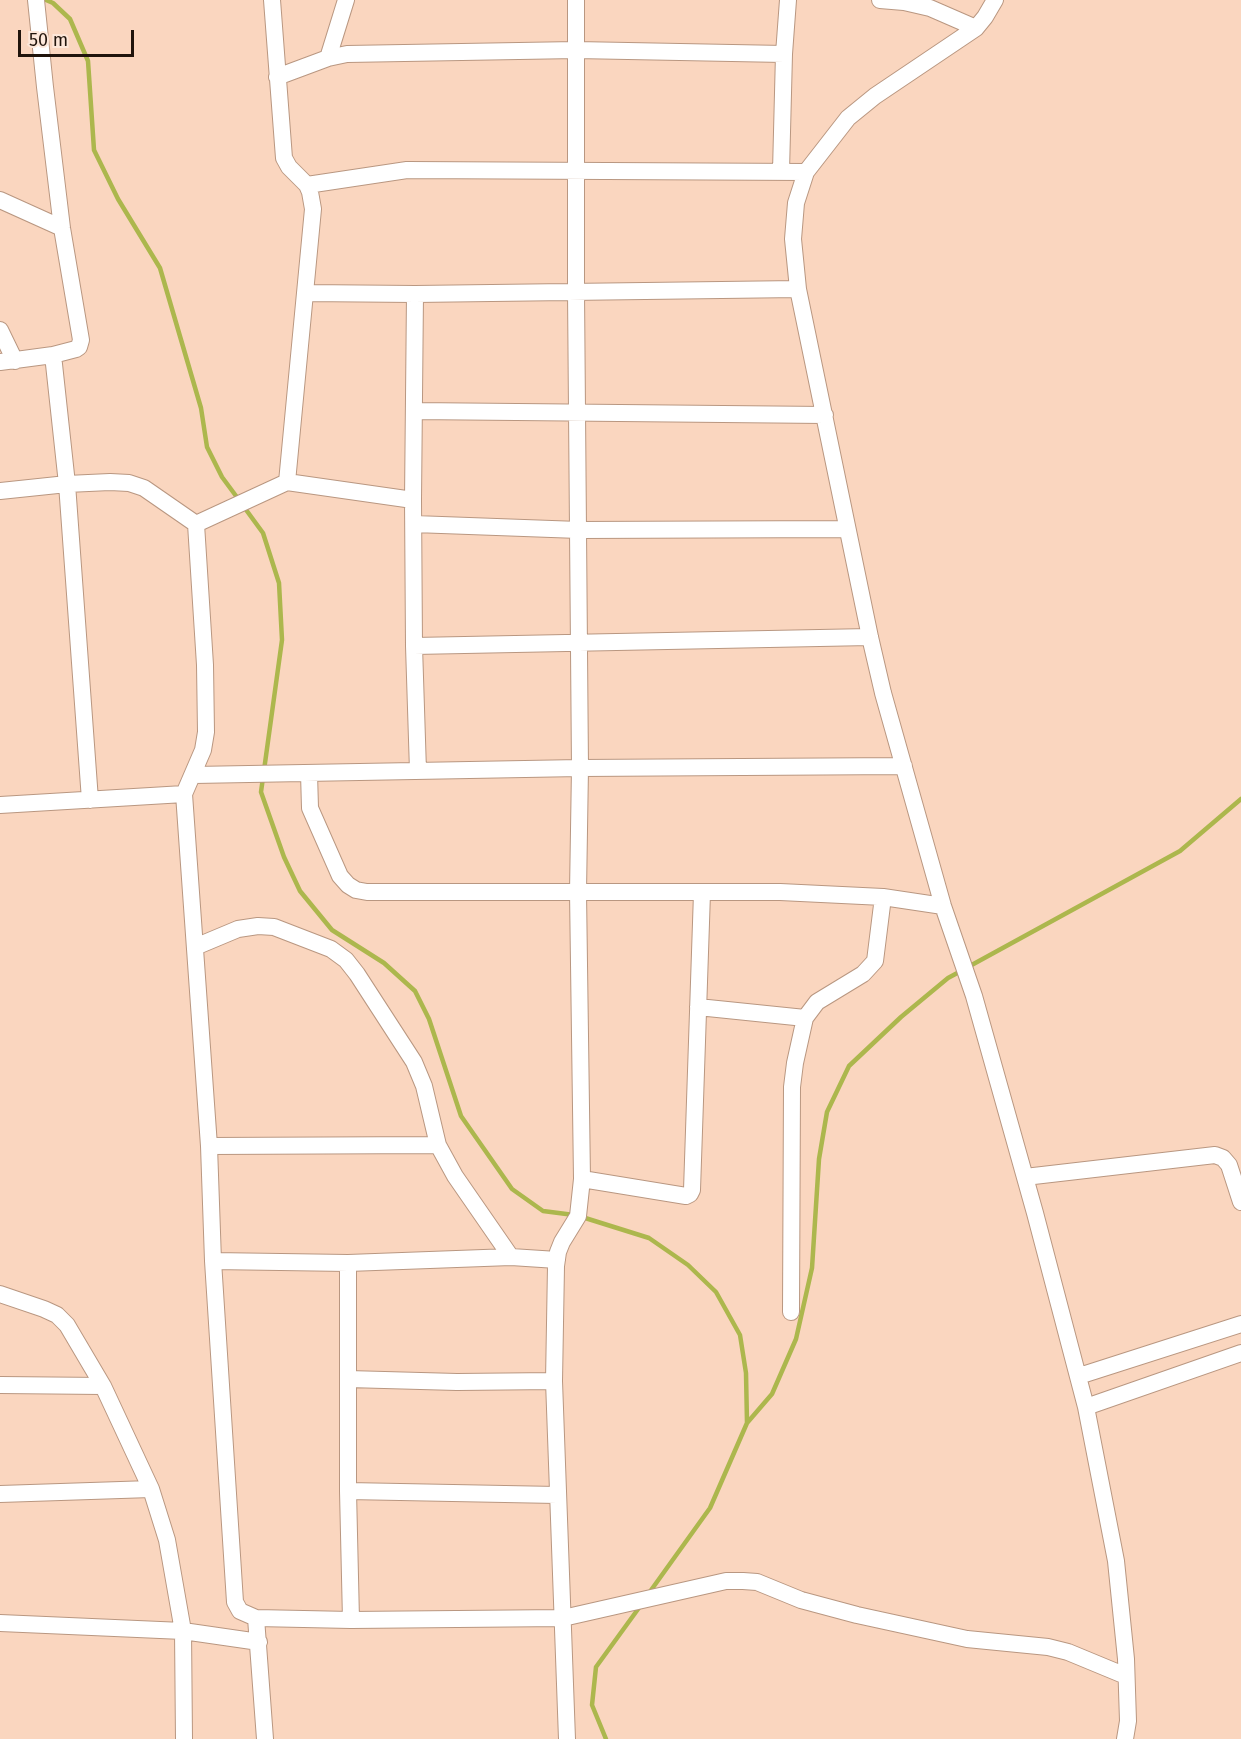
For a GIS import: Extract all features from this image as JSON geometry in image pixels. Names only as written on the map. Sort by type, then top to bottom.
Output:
[{"type":"street","points":[[0,330],[7,361],[53,355],[76,349],[81,344],[62,228],[36,0]]},
{"type":"street","points":[[272,0],[284,158],[289,167],[307,185],[313,209],[286,482]]},
{"type":"street","points":[[328,58],[346,0]]},
{"type":"street","points":[[567,1739],[554,1381],[554,1312],[557,1260],[562,1242],[578,1216],[582,1179],[578,892],[580,642],[576,292],[576,0]]},
{"type":"street","points":[[781,171],[788,0]]},
{"type":"street","points":[[880,0],[918,4],[976,28]]},
{"type":"street","points":[[995,0],[976,28],[862,105],[848,117],[806,172],[794,218],[793,239],[798,290],[883,693],[944,906],[974,996],[1025,1176],[1086,1407],[1116,1561],[1126,1676],[1128,1721],[1125,1739]]},
{"type":"street","points":[[277,77],[328,58],[347,54],[576,50],[784,54]]},
{"type":"street","points":[[307,185],[407,170],[806,172]]},
{"type":"street","points":[[0,200],[62,228]]},
{"type":"street","points":[[304,293],[798,290]]},
{"type":"street","points":[[415,294],[413,500],[418,771]]},
{"type":"street","points":[[53,355],[67,484],[90,800]]},
{"type":"street","points":[[414,411],[825,415]]},
{"type":"street","points":[[196,524],[286,482],[413,500]]},
{"type":"street","points":[[0,491],[67,484],[129,483],[144,488],[196,524]]},
{"type":"street","points":[[196,524],[205,665],[206,732],[203,750],[184,794],[209,1146],[213,1261],[235,1602],[240,1611],[256,1618],[351,1620],[563,1618],[726,1581],[757,1582],[801,1600],[857,1616],[967,1640],[1048,1647],[1068,1652],[1126,1676]]},
{"type":"street","points":[[414,524],[579,530],[847,529]]},
{"type":"street","points":[[414,646],[870,637]]},
{"type":"street","points":[[194,775],[580,768],[904,766]]},
{"type":"street","points":[[309,773],[309,801],[312,816],[340,876],[356,890],[367,892],[780,892],[883,897],[944,906]]},
{"type":"street","points":[[0,805],[184,794]]},
{"type":"street","points":[[582,1179],[686,1196],[691,1193],[702,893]]},
{"type":"street","points":[[791,1312],[792,1087],[795,1063],[805,1018],[817,1002],[863,974],[874,961],[883,897]]},
{"type":"street","points":[[195,947],[238,929],[258,926],[274,927],[331,949],[346,960],[414,1062],[424,1086],[438,1145],[451,1170],[511,1257]]},
{"type":"street","points":[[698,1007],[805,1018]]},
{"type":"street","points":[[209,1146],[438,1145]]},
{"type":"street","points":[[1025,1176],[1215,1155],[1223,1158],[1229,1165],[1241,1202]]},
{"type":"street","points":[[213,1261],[348,1263],[511,1257],[557,1260]]},
{"type":"street","points":[[348,1263],[348,1491],[351,1620]]},
{"type":"street","points":[[0,1294],[57,1315],[67,1325],[103,1386],[151,1489],[167,1540],[183,1631],[184,1739]]},
{"type":"street","points":[[1079,1376],[1241,1325]]},
{"type":"street","points":[[1241,1325],[1236,1334],[1236,1340],[1241,1347]]},
{"type":"street","points":[[1086,1407],[1241,1353]]},
{"type":"street","points":[[348,1379],[457,1382],[554,1381]]},
{"type":"street","points":[[0,1385],[103,1386]]},
{"type":"street","points":[[0,1494],[151,1489]]},
{"type":"street","points":[[348,1491],[558,1495]]},
{"type":"street","points":[[256,1618],[265,1739]]},
{"type":"street","points":[[0,1623],[183,1631],[258,1642]]},
{"type":"waterway","points":[[46,0],[53,3],[70,19],[88,61],[94,150],[118,199],[160,268],[201,408],[207,447],[222,477],[239,500]]},
{"type":"waterway","points":[[244,507],[263,533],[279,583],[282,640],[261,792],[284,857],[300,891],[332,930],[384,963],[415,991],[429,1019],[461,1116],[512,1189],[543,1211],[574,1215]]},
{"type":"waterway","points":[[968,967],[1180,851],[1241,799]]},
{"type":"waterway","points":[[649,1593],[710,1508],[747,1423],[772,1394],[796,1339],[812,1268],[819,1159],[827,1112],[849,1066],[901,1017],[948,978],[961,971]]},
{"type":"waterway","points":[[582,1217],[649,1238],[688,1265],[716,1292],[740,1335],[746,1373],[747,1423]]},
{"type":"waterway","points":[[606,1739],[592,1705],[596,1667],[641,1605]]}]
